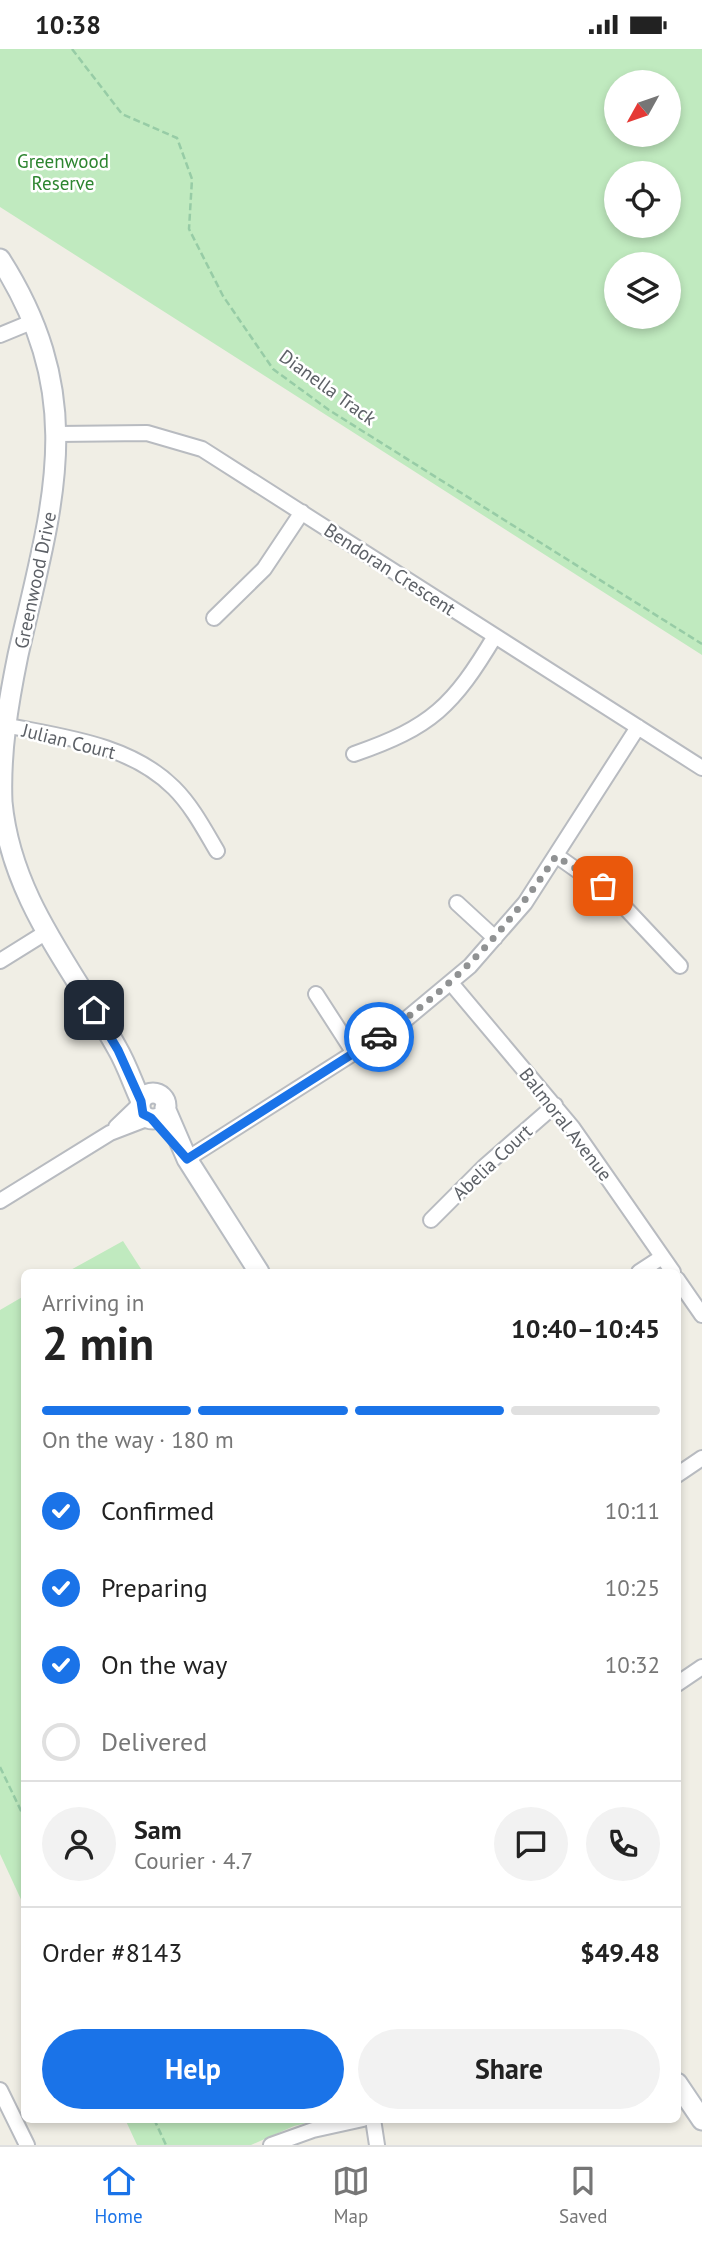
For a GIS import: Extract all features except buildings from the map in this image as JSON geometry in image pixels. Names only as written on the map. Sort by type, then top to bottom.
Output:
[{"type":"street","name":"Greenwood Drive","points":[[0,259],[34,321],[52,382],[58,434],[54,490],[4,725],[1,803],[19,875],[45,933],[151,1107],[257,1269]]},
{"type":"street","points":[[0,335],[34,321]]},
{"type":"street","name":"Bendoran Crescent","points":[[58,434],[126,432],[179,440],[209,453],[702,768]]},
{"type":"street","points":[[214,618],[264,569],[302,512]]},
{"type":"street","points":[[354,754],[402,736],[432,719],[458,693],[495,636]]},
{"type":"street","name":"Julian Court","points":[[4,725],[104,747],[143,764],[163,778],[186,801],[217,851]]},
{"type":"street","points":[[187,1159],[404,1021],[451,983],[525,903],[638,727]]},
{"type":"street","points":[[556,856],[615,897],[680,966]]},
{"type":"street","points":[[457,903],[495,938]]},
{"type":"street","points":[[0,961],[45,933]]},
{"type":"street","name":"Balmoral Avenue","points":[[451,983],[555,1105],[671,1269]]},
{"type":"street","points":[[316,994],[354,1053]]},
{"type":"street","name":"Abelia Court","points":[[431,1220],[484,1167],[555,1105]]},
{"type":"street","points":[[0,1201],[151,1107]]},
{"type":"street","points":[[644,1269],[662,1257]]},
{"type":"street","points":[[681,1285],[702,1315]]},
{"type":"street","points":[[681,1472],[702,1458]]},
{"type":"street","points":[[681,1681],[702,1667]]},
{"type":"street","points":[[681,2088],[699,2109]]},
{"type":"street","points":[[0,2090],[26,2145]]},
{"type":"street","points":[[271,2145],[313,2130],[345,2123]]},
{"type":"street","points":[[374,2123],[377,2145]]},
{"type":"path","name":"Dianella Track","points":[[72,49],[122,114],[177,138],[191,179],[189,229],[223,296],[273,369],[329,409],[702,644]]},
{"type":"path","points":[[0,1767],[21,1811]]},
{"type":"path","points":[[157,2123],[166,2145]]},
{"type":"green space","name":"Greenwood Reserve","points":[[0,49],[702,49],[702,655],[0,207]]},
{"type":"green space","points":[[123,1241],[141,1269],[72,1269]]},
{"type":"green space","points":[[21,1298],[21,1900],[0,1854],[0,1310]]},
{"type":"green space","points":[[127,2123],[307,2123],[251,2145],[137,2145]]},
{"type":"way so far","points":[[379,1037],[425,1005],[470,966],[525,903],[556,856],[603,886]]},
{"type":"route","points":[[94,1010],[118,1050],[141,1101],[143,1114],[151,1118],[187,1159],[379,1037]]}]
